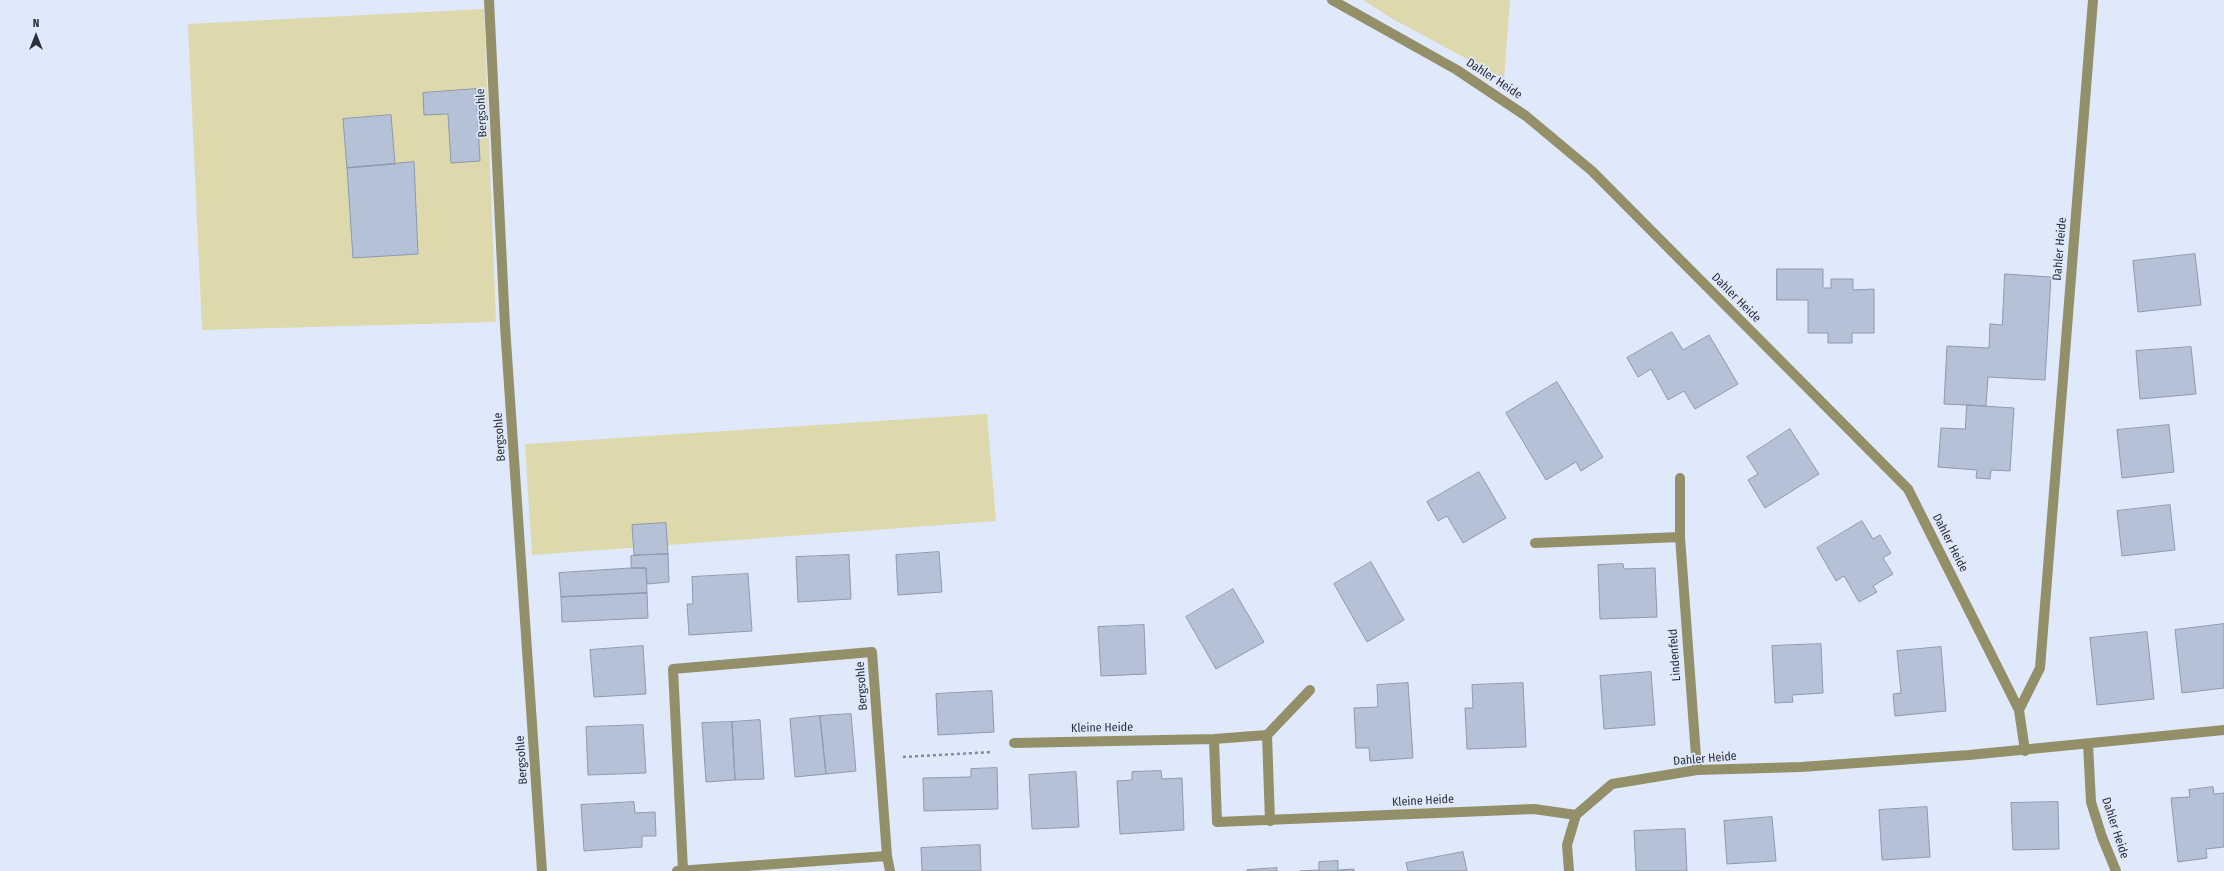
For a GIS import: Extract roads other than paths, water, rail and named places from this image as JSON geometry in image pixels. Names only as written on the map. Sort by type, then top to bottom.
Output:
[{"type":"street","name":"Bergsohle","points":[[489,0],[505,326],[542,871]]},
{"type":"street","name":"Dahler Heide","points":[[1332,0],[1457,70],[1526,116],[1592,171],[1908,489],[2019,710],[2025,750]]},
{"type":"street","name":"Dahler Heide","points":[[2019,710],[2040,668],[2093,0]]},
{"type":"street","name":"Lindenfeld","points":[[1680,478],[1680,537],[1697,770]]},
{"type":"street","points":[[1535,543],[1680,537]]},
{"type":"street","name":"Bergsohle","points":[[886,856],[680,871],[673,669],[872,652],[886,856],[890,871]]},
{"type":"street","points":[[1270,820],[1267,735],[1310,690]]},
{"type":"street","name":"Dahler Heide","points":[[1576,815],[1612,784],[1697,770],[1801,767],[2025,750],[2224,730]]},
{"type":"street","name":"Kleine Heide","points":[[1014,743],[1214,739],[1267,735]]},
{"type":"street","name":"Kleine Heide","points":[[1214,739],[1218,822],[1534,809],[1576,815]]},
{"type":"street","name":"Dahler Heide","points":[[2088,744],[2091,802],[2102,837],[2116,871]]},
{"type":"street","points":[[1569,871],[1567,846],[1576,815]]}]
